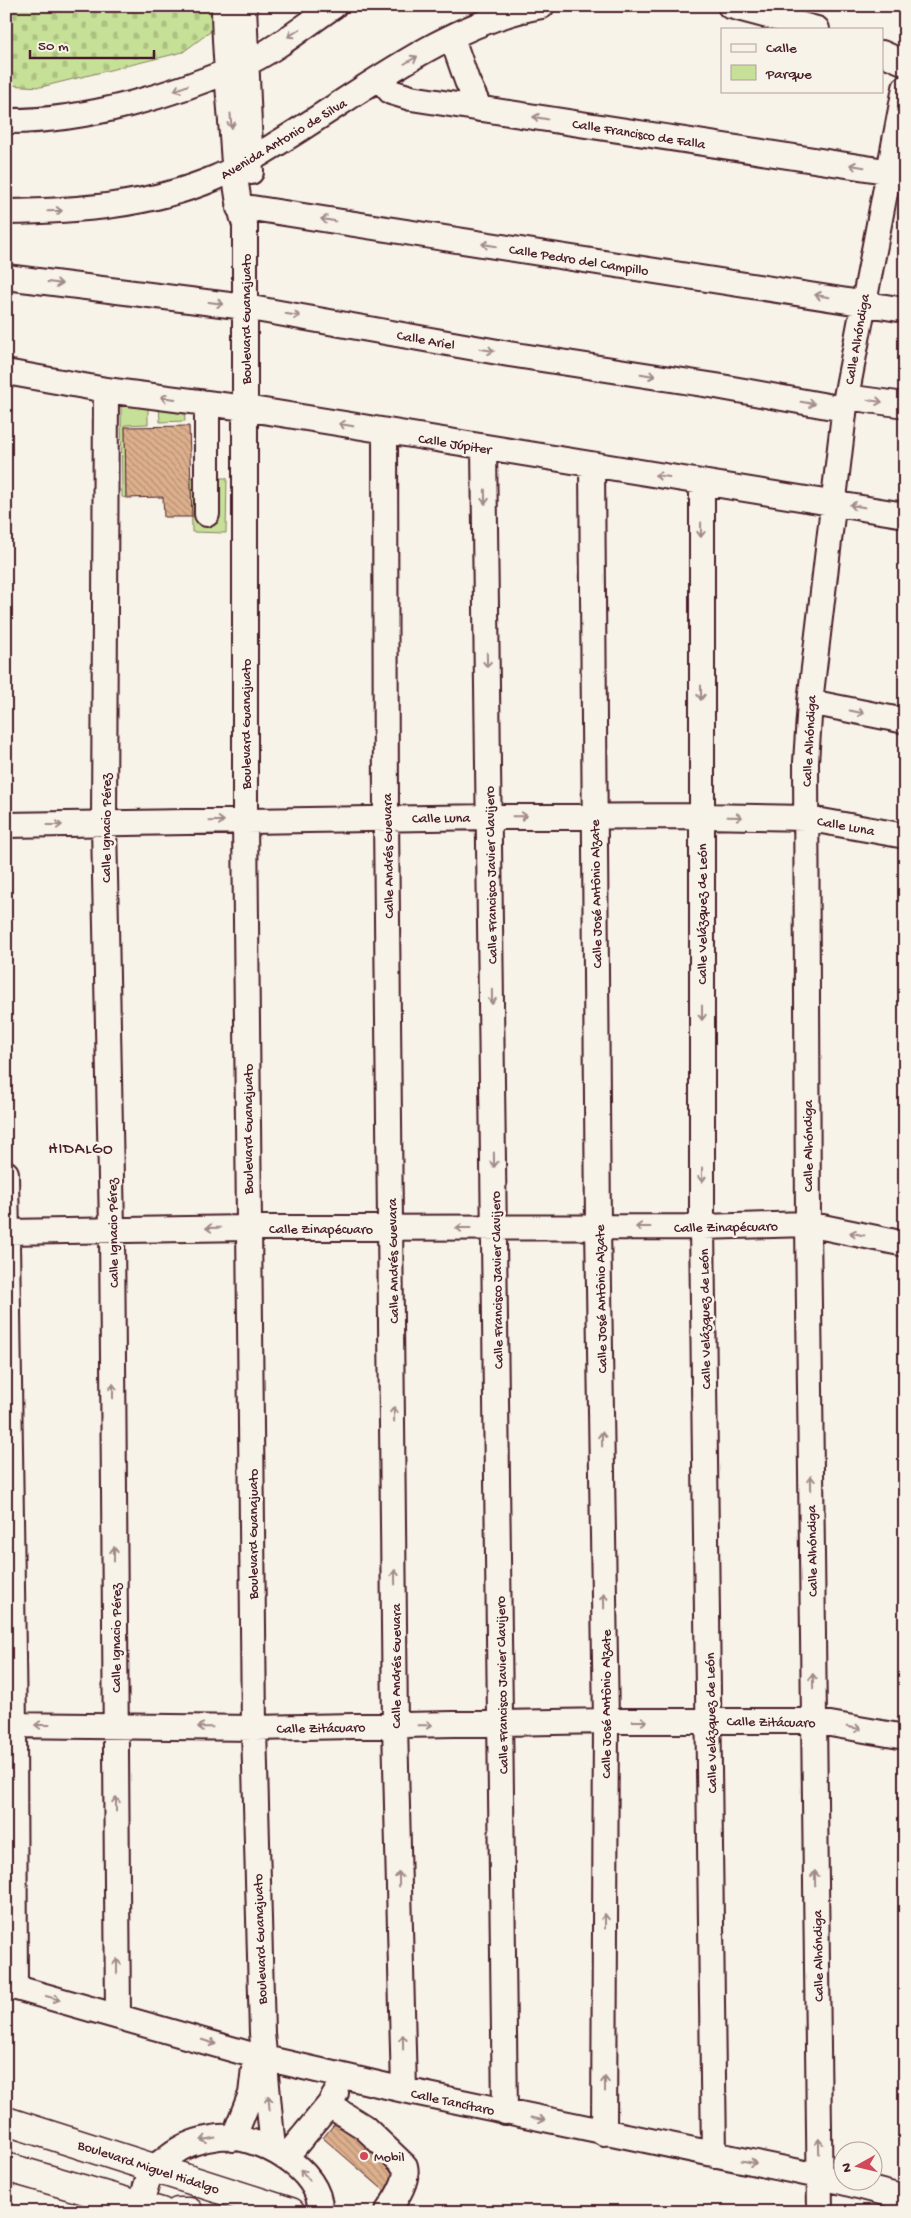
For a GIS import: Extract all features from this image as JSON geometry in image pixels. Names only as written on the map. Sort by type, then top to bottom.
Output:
[{"type":"main road","name":"Boulevard Miguel Hidalgo","points":[[6,2121],[148,2195]]},
{"type":"main road","name":"Boulevard Miguel Hidalgo","points":[[6,2167],[148,2195],[291,2212]]},
{"type":"main road","points":[[178,2212],[189,2212]]},
{"type":"street","name":"Boulevard Guanajuato","points":[[224,6],[237,75],[246,214],[245,820],[248,1228],[254,1728],[262,2033],[261,2057],[251,2094],[233,2139]]},
{"type":"street","name":"Boulevard Guanajuato","points":[[237,75],[244,6]]},
{"type":"street","points":[[6,121],[60,117],[115,107],[237,75],[334,6]]},
{"type":"street","name":"Avenida Antonio de Silva","points":[[6,212],[60,211],[113,206],[182,189],[243,159],[452,38],[491,20],[542,6]]},
{"type":"street","points":[[730,6],[813,28]]},
{"type":"street","points":[[452,38],[467,81],[480,109]]},
{"type":"street","points":[[884,54],[905,63]]},
{"type":"street","name":"Calle Francisco de Falla","points":[[380,79],[385,87],[397,94],[480,109],[896,172]]},
{"type":"street","name":"Calle Alhóndiga","points":[[820,2212],[813,1721],[805,818],[810,702],[845,403],[862,303],[896,172],[905,88]]},
{"type":"street","name":"Calle Pedro del Campillo","points":[[246,214],[905,310]]},
{"type":"street","name":"Calle Ariel","points":[[6,277],[245,307],[509,354],[716,386],[845,403],[905,406]]},
{"type":"street","name":"Calle Júpiter","points":[[6,372],[106,390],[245,408],[592,466],[833,502],[905,515]]},
{"type":"street","name":"Calle Ignacio Pérez","points":[[106,390],[104,824],[112,1229],[118,2015]]},
{"type":"street","points":[[206,514],[207,403]]},
{"type":"street","name":"Calle Andrés Guevara","points":[[385,432],[386,818],[392,1227],[395,1725],[404,2090]]},
{"type":"street","name":"Calle Francisco Javier Clavijero","points":[[484,448],[496,1228],[505,2112]]},
{"type":"street","name":"Calle José Antônio Alzate","points":[[592,466],[598,1226],[606,1721],[604,2133]]},
{"type":"street","name":"Calle Velázquez de León","points":[[702,482],[702,1227],[710,1720],[714,2155]]},
{"type":"street","points":[[810,702],[905,721]]},
{"type":"street","name":"Calle Luna","points":[[6,825],[490,816],[701,816],[805,818],[905,836]]},
{"type":"street","points":[[905,836],[905,843]]},
{"type":"street","points":[[6,1173],[10,1986]]},
{"type":"street","name":"Calle Zinapécuaro","points":[[7,1232],[112,1229],[702,1227],[808,1224],[905,1244]]},
{"type":"street","name":"Calle Zitácuaro","points":[[10,1725],[254,1728],[606,1721],[813,1721],[905,1737]]},
{"type":"street","name":"Calle Tancítaro","points":[[10,1986],[261,2057],[505,2112],[820,2176],[905,2198]]},
{"type":"street","name":"Boulevard Guanajuato","points":[[261,2057],[279,2153]]},
{"type":"street","points":[[279,2153],[329,2105],[346,2076]]},
{"type":"street","points":[[329,2105],[364,2127],[404,2166],[406,2174],[403,2184],[387,2212]]},
{"type":"street","points":[[6,2130],[148,2195]]},
{"type":"street","points":[[148,2195],[178,2149],[196,2142],[220,2137],[279,2153],[297,2166],[311,2183],[321,2203],[320,2212]]},
{"type":"street","points":[[6,2155],[148,2195],[261,2212]]},
{"type":"green space","points":[[6,6],[214,6],[214,29],[183,52],[41,87],[6,85]]},
{"type":"green space","points":[[121,400],[148,404],[148,424],[125,425],[126,498],[122,497]]},
{"type":"green space","points":[[159,406],[184,410],[185,421],[160,422]]},
{"type":"green space","points":[[191,478],[227,478],[226,533],[192,532]]},
{"type":"building","points":[[189,426],[192,517],[164,517],[163,497],[126,498],[125,427]]},
{"type":"building","name":"Mobil","points":[[340,2117],[405,2174],[388,2194],[323,2138]]},
{"type":"place","name":"Mobil","points":[[364,2156]]},
{"type":"district","name":"HIDALGO","points":[[81,1147]]}]
